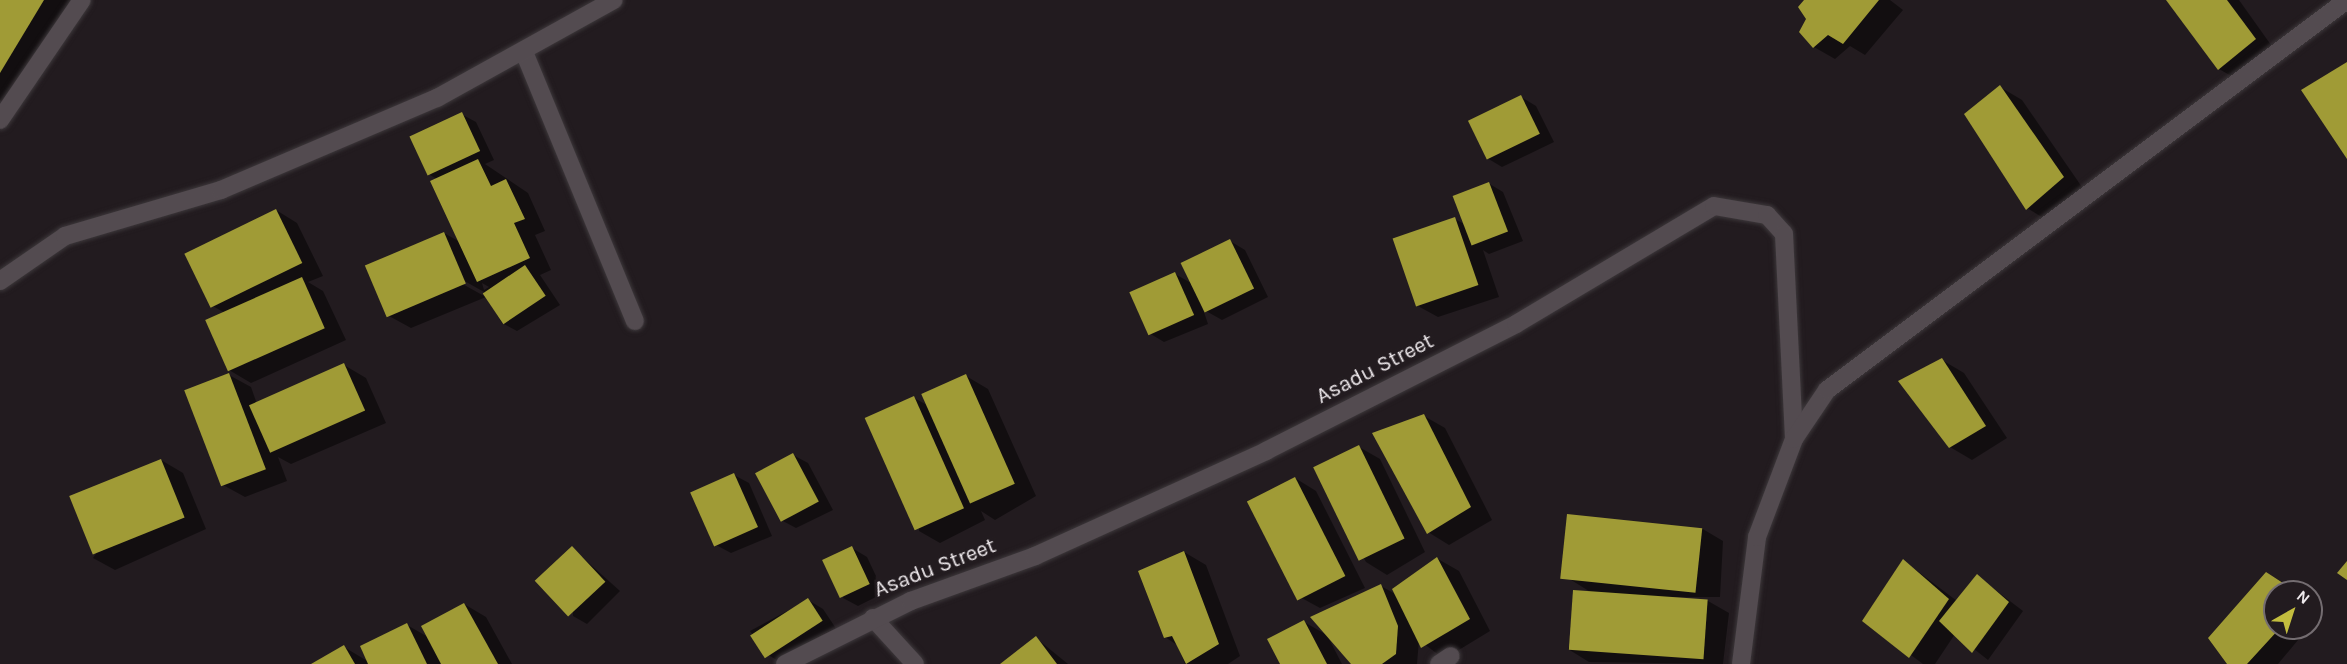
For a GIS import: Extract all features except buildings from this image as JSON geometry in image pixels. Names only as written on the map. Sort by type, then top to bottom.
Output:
[{"type":"street","points":[[0,120],[82,0]]},
{"type":"street","points":[[0,281],[65,236],[221,190],[329,147],[524,52],[614,0]]},
{"type":"street","points":[[1741,664],[1757,537],[1794,439],[1827,390],[1879,347],[2347,0]]},
{"type":"street","points":[[524,52],[635,321]]},
{"type":"street","name":"Asadu Street","points":[[785,664],[873,618],[1035,556],[1266,451],[1516,324],[1714,206],[1767,215],[1784,234],[1794,439]]},
{"type":"street","points":[[873,618],[915,664]]}]
